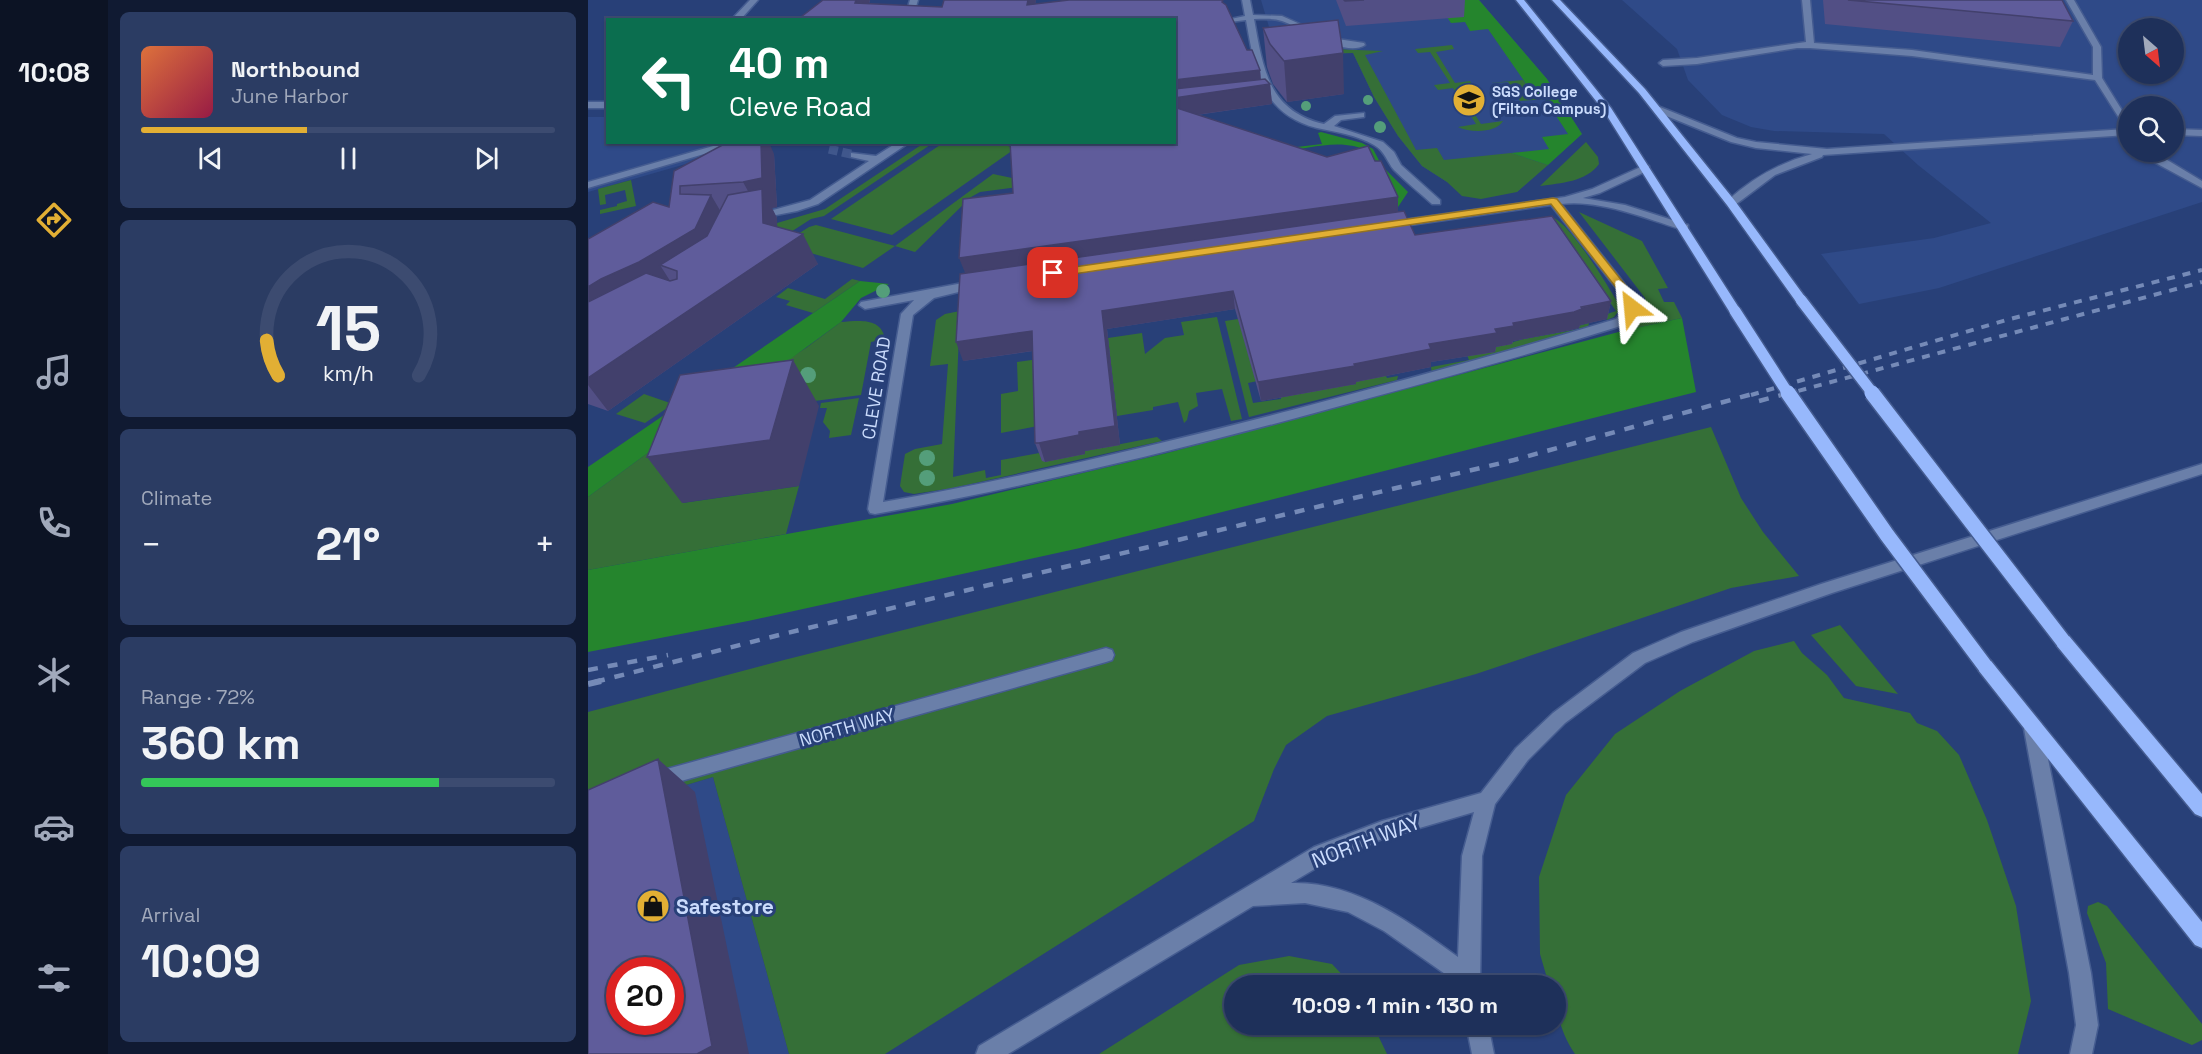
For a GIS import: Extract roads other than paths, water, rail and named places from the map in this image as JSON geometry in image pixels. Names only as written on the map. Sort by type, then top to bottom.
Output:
[{"type":"main road","points":[[1520,0],[1608,111],[1799,410],[1931,596],[2032,729],[2202,938]]},
{"type":"main road","points":[[1556,0],[1634,81],[1695,156],[1801,300],[2063,641],[2202,808]]},
{"type":"street","points":[[737,18],[754,0]]},
{"type":"street","points":[[909,18],[914,0]]},
{"type":"street","points":[[1246,0],[1251,17],[1256,55],[1269,93],[1275,103],[1289,114],[1380,144],[1397,167],[1436,202]]},
{"type":"street","points":[[1806,0],[1810,45]]},
{"type":"street","points":[[2070,0],[2097,46],[2098,78],[2118,113]]},
{"type":"street","points":[[1230,20],[1251,17],[1280,18],[1329,42],[1362,45]]},
{"type":"street","points":[[1663,63],[1697,61],[1810,45],[2098,78]]},
{"type":"street","points":[[1257,95],[1269,93]]},
{"type":"street","points":[[588,105],[606,105]]},
{"type":"street","points":[[1657,109],[1734,140],[1827,152],[2118,131]]},
{"type":"street","points":[[1289,114],[1294,124]]},
{"type":"street","points":[[1326,128],[1335,114],[1361,115]]},
{"type":"street","points":[[2184,132],[2202,133]]},
{"type":"street","points":[[588,185],[733,144]]},
{"type":"street","points":[[747,218],[797,208],[814,202],[901,144]]},
{"type":"street","points":[[1731,203],[1755,182],[1780,166],[1827,152]]},
{"type":"street","points":[[855,155],[879,160]]},
{"type":"street","points":[[2161,162],[2202,185]]},
{"type":"street","points":[[1566,200],[1596,191],[1645,168]]},
{"type":"street","points":[[1380,226],[1566,200],[1621,207],[1684,227]]},
{"type":"street","name":"CLEVE ROAD","points":[[941,291],[918,303],[907,314],[875,509],[972,492],[1149,452],[1494,361],[1620,322],[1632,308],[1630,298],[1553,201]]},
{"type":"street","name":"CLEVE ROAD","points":[[865,305],[988,283]]},
{"type":"street","points":[[1468,975],[1472,856],[1487,800],[1522,754],[1559,718],[1639,658],[1687,637],[1827,588],[2202,469]]},
{"type":"street","name":"NORTH WAY","points":[[634,786],[1106,655]]},
{"type":"street","points":[[2032,729],[2080,973],[2087,1025],[2082,1054]]},
{"type":"street","name":"NORTH WAY","points":[[987,1054],[1321,854],[1382,830],[1487,800]]},
{"type":"street","name":"NORTH WAY","points":[[1251,896],[1305,893],[1343,901],[1377,915],[1460,975]]},
{"type":"street","points":[[1479,1035],[1483,1054]]},
{"type":"tunnel","points":[[829,149],[855,155]]},
{"type":"railway","points":[[1751,395],[2010,319],[2202,270]]},
{"type":"railway","points":[[1783,395],[2202,282]]},
{"type":"railway","points":[[595,682],[783,634],[1514,460],[1756,393]]},
{"type":"railway","points":[[1759,401],[1789,393]]},
{"type":"railway","points":[[588,670],[668,655]]},
{"type":"railway","points":[[588,684],[601,681]]},
{"type":"place","name":"SGS College (Filton Campus)","points":[[1469,100]]},
{"type":"place","name":"Safestore","points":[[653,906]]}]
